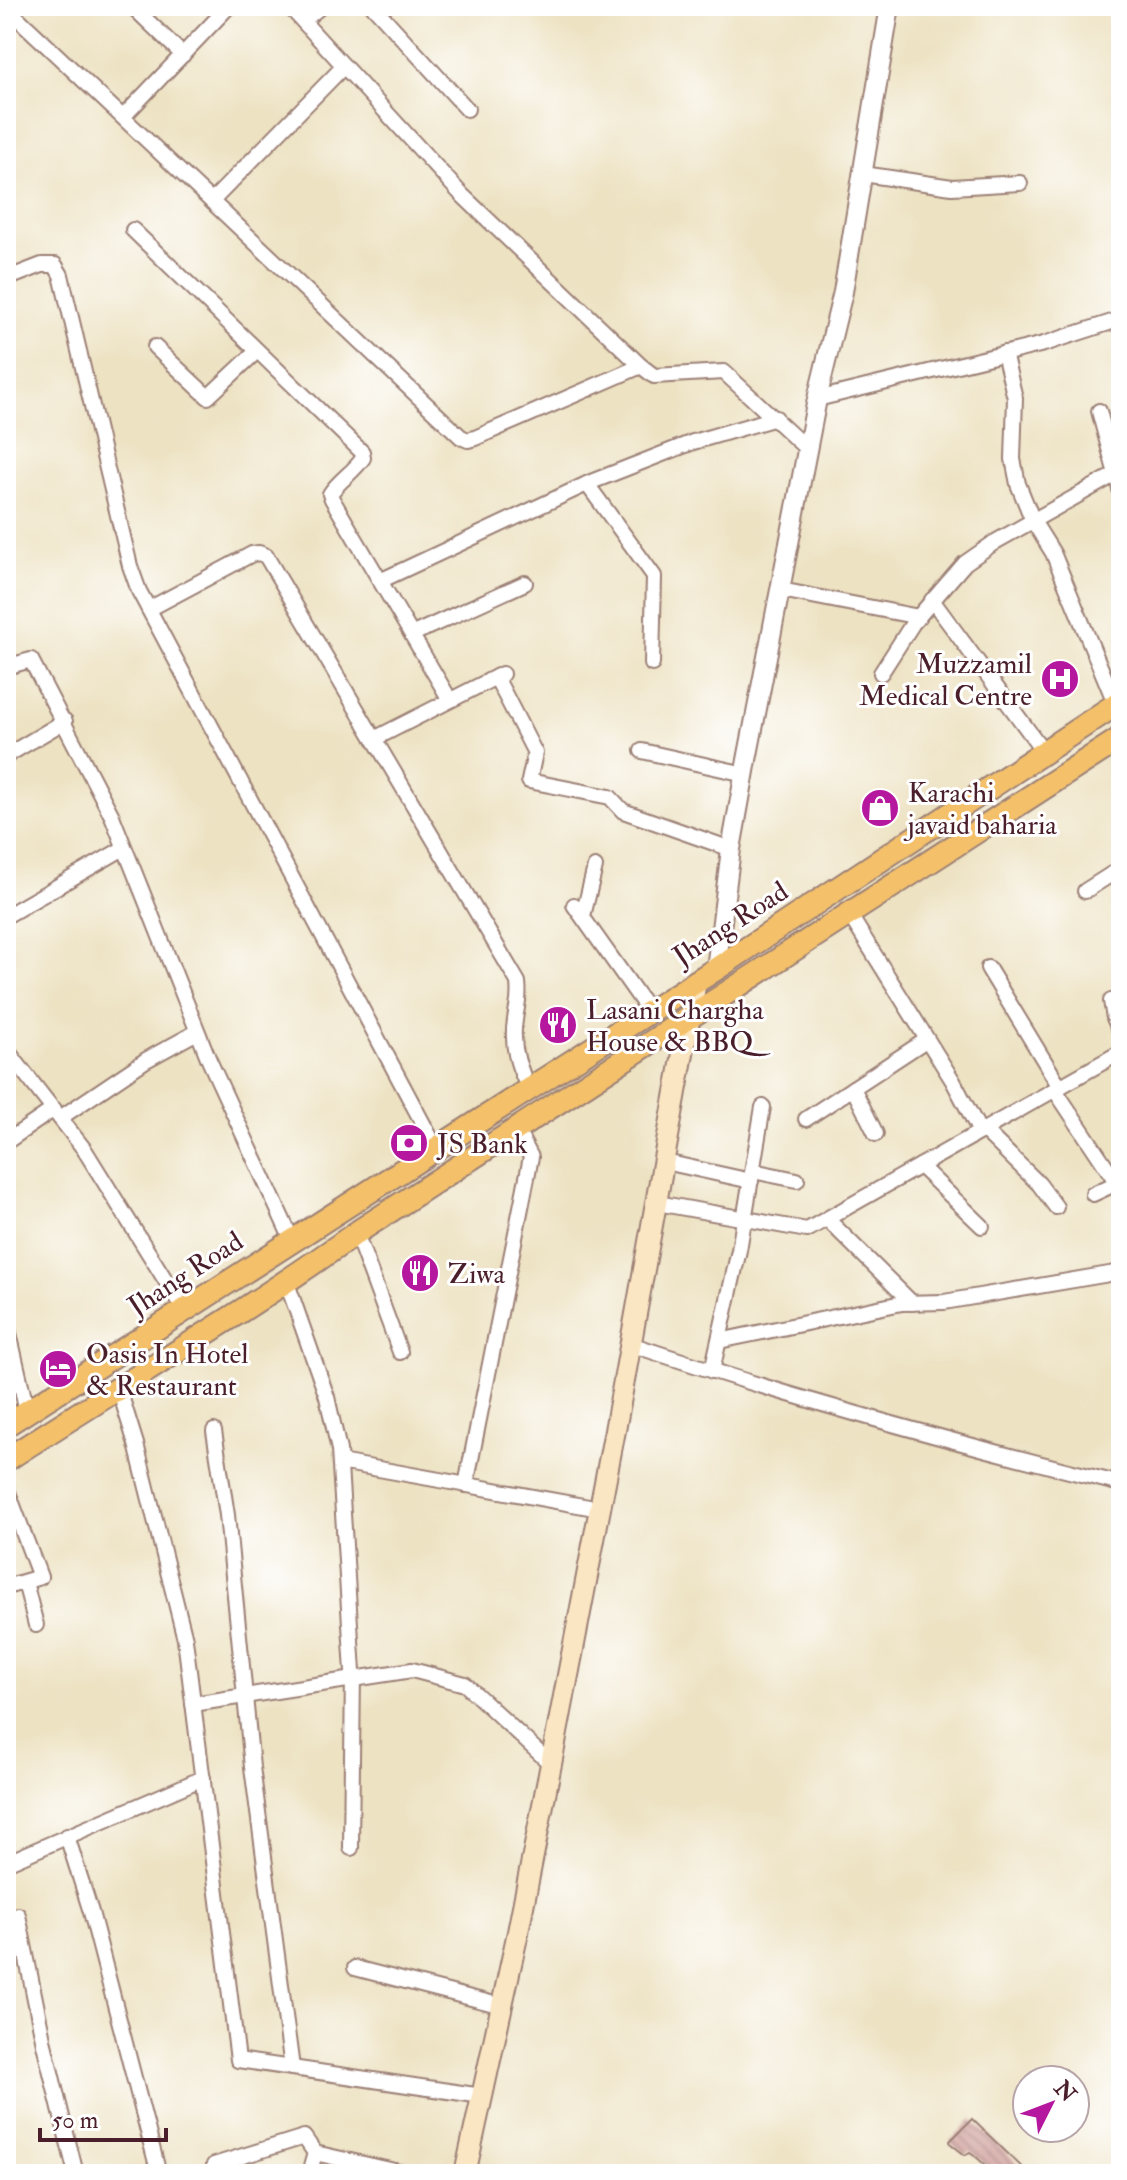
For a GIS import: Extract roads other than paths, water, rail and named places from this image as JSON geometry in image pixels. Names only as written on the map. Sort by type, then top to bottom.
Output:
[{"type":"main road","name":"Jhang Road","points":[[6,1425],[716,969],[1119,703]]},
{"type":"main road","name":"Jhang Road","points":[[6,1460],[118,1386],[287,1283],[356,1233],[1121,738]]},
{"type":"main road","points":[[465,2174],[551,1764],[665,1162],[696,981]]},
{"type":"street","points":[[132,6],[183,55]]},
{"type":"street","points":[[123,117],[229,6]]},
{"type":"street","points":[[289,6],[461,194],[641,366],[654,376],[724,372],[808,450]]},
{"type":"street","points":[[303,21],[321,6]]},
{"type":"street","points":[[373,6],[467,109]]},
{"type":"street","points":[[716,969],[731,849],[817,399],[843,292],[890,6]]},
{"type":"street","points":[[6,7],[468,440],[641,366]]},
{"type":"street","points":[[212,201],[344,66]]},
{"type":"street","points":[[863,174],[952,187],[1020,183]]},
{"type":"street","points":[[133,230],[362,452],[359,465],[330,494],[450,700]]},
{"type":"street","points":[[6,279],[42,265],[55,265],[61,275],[130,566],[149,609],[436,1148]]},
{"type":"street","points":[[817,399],[1004,353],[1121,319]]},
{"type":"street","points":[[155,347],[208,397],[257,351]]},
{"type":"street","points":[[1004,353],[1015,398],[1013,459],[1018,484],[1033,521],[1053,553],[1119,703]]},
{"type":"street","points":[[1099,411],[1121,493]]},
{"type":"street","points":[[382,580],[587,484],[693,442],[776,418]]},
{"type":"street","points":[[881,673],[919,617],[965,563],[1117,469]]},
{"type":"street","points":[[587,484],[654,576],[652,664]]},
{"type":"street","points":[[149,609],[252,554],[266,556],[518,982],[520,1003],[514,1020],[517,1067],[529,1088]]},
{"type":"street","points":[[413,634],[525,583]]},
{"type":"street","points":[[781,590],[919,617]]},
{"type":"street","points":[[932,600],[1044,752]]},
{"type":"street","points":[[6,667],[31,660],[65,721],[124,848],[197,1032],[292,1240]]},
{"type":"street","points":[[374,739],[500,675],[535,753],[529,781],[610,797],[623,811],[731,849]]},
{"type":"street","points":[[6,756],[65,721]]},
{"type":"street","points":[[642,751],[745,774]]},
{"type":"street","points":[[7,914],[124,848]]},
{"type":"street","points":[[595,867],[578,910],[649,1011]]},
{"type":"street","points":[[1085,891],[1121,868]]},
{"type":"street","points":[[849,914],[982,1131],[1039,1184],[1056,1207]]},
{"type":"street","points":[[988,968],[1058,1088],[1120,1182],[1093,1194]]},
{"type":"street","points":[[1111,1001],[1121,1033]]},
{"type":"street","points":[[6,1142],[197,1032]]},
{"type":"street","points":[[806,1119],[926,1040]]},
{"type":"street","points":[[6,1049],[84,1149],[184,1310]]},
{"type":"street","points":[[657,1203],[807,1230],[1121,1052]]},
{"type":"street","points":[[853,1088],[876,1134]]},
{"type":"street","points":[[712,1371],[745,1218],[763,1107]]},
{"type":"street","points":[[466,1485],[531,1157],[516,1129]]},
{"type":"street","points":[[665,1162],[797,1180]]},
{"type":"street","points":[[920,1166],[982,1226]]},
{"type":"street","points":[[827,1219],[912,1303]]},
{"type":"street","points":[[356,1233],[400,1352]]},
{"type":"street","points":[[719,1341],[912,1303],[944,1302],[1121,1272]]},
{"type":"street","points":[[287,1283],[327,1397],[340,1462],[353,1680],[351,1848]]},
{"type":"street","points":[[6,1320],[27,1411]]},
{"type":"street","points":[[630,1344],[975,1448],[1121,1484]]},
{"type":"street","points":[[118,1386],[136,1444],[185,1639],[238,2060],[482,2096]]},
{"type":"street","points":[[214,1431],[227,1515],[245,1694],[292,2068]]},
{"type":"street","points":[[340,1462],[600,1509]]},
{"type":"street","points":[[6,1487],[40,1577],[6,1587]]},
{"type":"street","points":[[25,1582],[36,1625]]},
{"type":"street","points":[[193,1704],[412,1670],[465,1684],[551,1764]]},
{"type":"street","points":[[6,1863],[203,1778]]},
{"type":"street","points":[[67,1836],[91,1912],[159,2174]]},
{"type":"street","points":[[18,1915],[44,2044],[76,2174]]},
{"type":"street","points":[[355,1968],[502,2006]]},
{"type":"street","points":[[217,2174],[214,2165],[304,2137],[315,2153],[408,2174]]},
{"type":"street","points":[[309,2174],[315,2153]]},
{"type":"place","name":"Muzzamil Medical Centre","points":[[1060,679]]},
{"type":"place","name":"Karachi javaid baharia","points":[[880,808]]},
{"type":"place","name":"Lasani Chargha House & BBQ","points":[[558,1025]]},
{"type":"place","name":"JS Bank","points":[[409,1143]]},
{"type":"place","name":"Ziwa","points":[[420,1273]]},
{"type":"place","name":"Oasis In Hotel & Restaurant","points":[[58,1369]]}]
